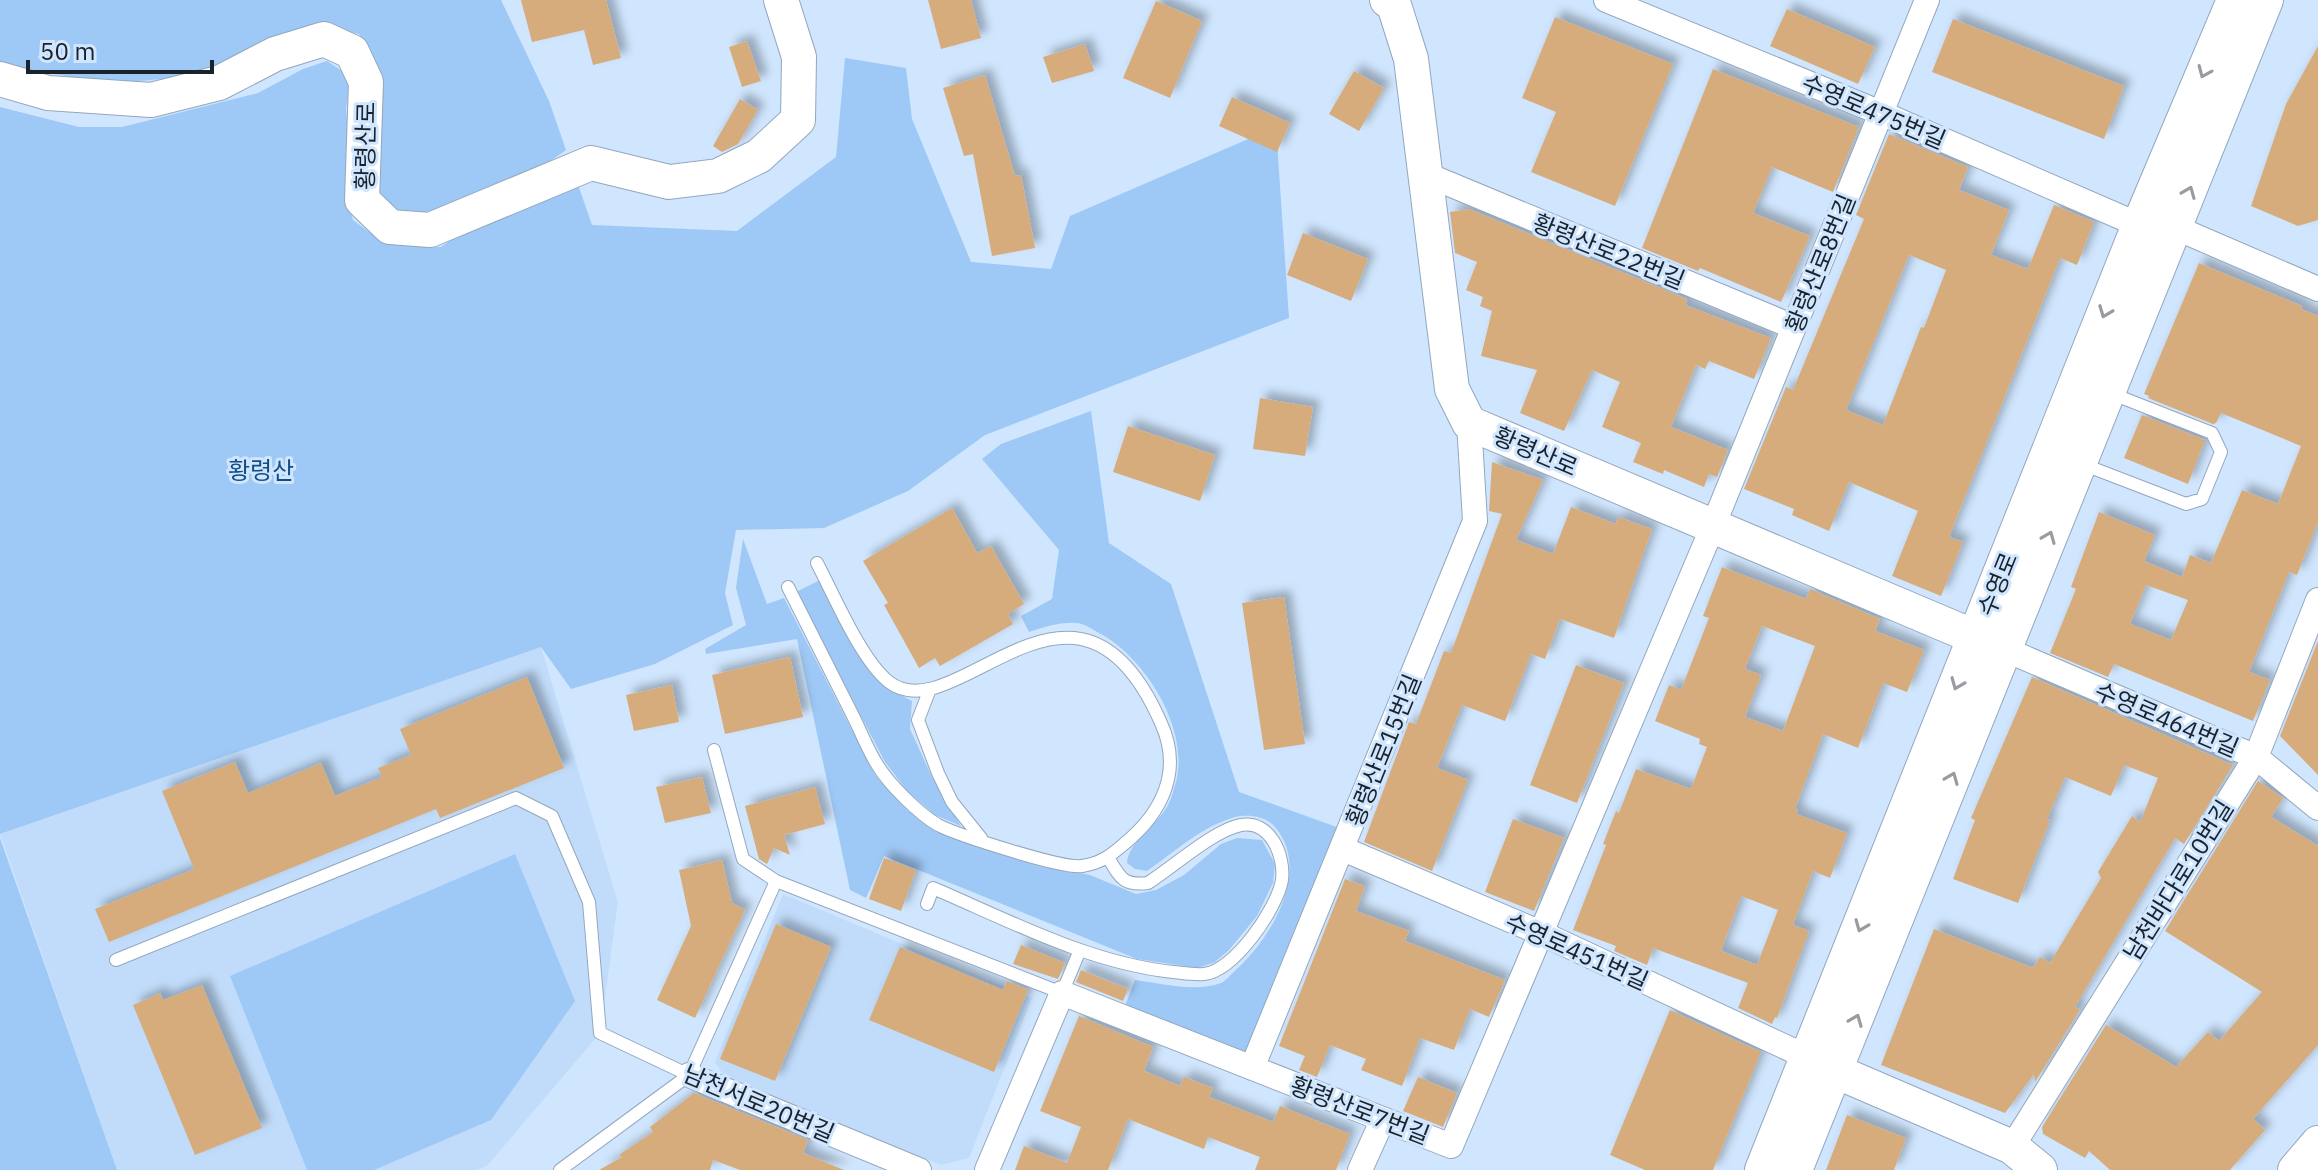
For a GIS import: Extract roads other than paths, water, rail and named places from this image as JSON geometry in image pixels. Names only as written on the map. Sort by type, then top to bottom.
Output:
[{"type":"street","name":"황령산로","points":[[0,79],[48,93],[151,100],[219,83],[275,54],[324,39],[352,52],[366,82],[362,200],[390,227],[430,230],[591,163],[669,182],[718,176],[759,156],[798,120],[799,57],[781,0]]},
{"type":"street","name":"황령산로","points":[[1387,0],[1394,5],[1411,59],[1452,389],[1469,423],[1990,643]]},
{"type":"street","name":"수영로475번길","points":[[1606,0],[1881,113],[2139,225]]},
{"type":"street","name":"황령산로8번길","points":[[1713,526],[1927,0]]},
{"type":"street","name":"수영로","points":[[1795,1170],[1822,1065],[1990,643],[2139,225],[2234,0]]},
{"type":"street","name":"수영로","points":[[1990,643],[2079,463],[2266,0]]},
{"type":"street","name":"황령산로22번길","points":[[1425,174],[1794,327]]},
{"type":"street","points":[[2174,227],[2318,289]]},
{"type":"street","name":"황령산로15번길","points":[[1252,1068],[1475,521],[1469,423]]},
{"type":"street","name":"황령산로7번길","points":[[1062,993],[1451,1146],[1713,526]]},
{"type":"street","name":"남천바다로10번길","points":[[2012,1147],[2256,757],[2318,600]]},
{"type":"street","name":"수영로464번길","points":[[1990,643],[2256,757],[2318,808]]},
{"type":"street","name":"수영로451번길","points":[[1343,849],[1541,933],[1822,1065]]},
{"type":"street","points":[[987,1170],[1062,993]]},
{"type":"street","name":"수영로","points":[[1762,1170],[1822,1065]]},
{"type":"street","points":[[1822,1065],[2012,1147],[2040,1170]]},
{"type":"street","name":"남천서로20번길","points":[[689,1075],[919,1170]]},
{"type":"street","points":[[1360,1170],[1383,1119]]},
{"type":"street","points":[[2295,1170],[2318,1143]]},
{"type":"lane","points":[[2079,463],[2186,504],[2202,499],[2221,452],[2212,433],[2108,392]]},
{"type":"lane","points":[[788,587],[878,767],[908,800],[937,824],[1035,858],[1079,867],[1109,859],[1140,831],[1159,807],[1168,779],[1170,751],[1163,726],[1149,698],[1129,670],[1102,645],[1079,638],[1046,640],[1013,649],[966,675],[912,693],[889,682],[861,648],[817,563]]},
{"type":"lane","points":[[930,689],[918,720],[952,802],[983,840]]},
{"type":"lane","name":"황령산로7번길","points":[[714,750],[743,859],[776,881],[1062,993]]},
{"type":"lane","name":"남천서로20번길","points":[[116,960],[516,798],[552,816],[589,902],[600,1033],[689,1075]]},
{"type":"lane","points":[[927,904],[933,888],[1080,950],[1150,969],[1199,974],[1215,972],[1250,941],[1277,895],[1282,879],[1280,857],[1272,837],[1259,826],[1241,825],[1212,838],[1148,883],[1135,884],[1120,878],[1109,859]]},
{"type":"lane","points":[[560,1170],[689,1075],[776,881]]},
{"type":"lane","points":[[1062,993],[1080,950]]},
{"type":"park label","name":"황령산","points":[[261,470]]}]
